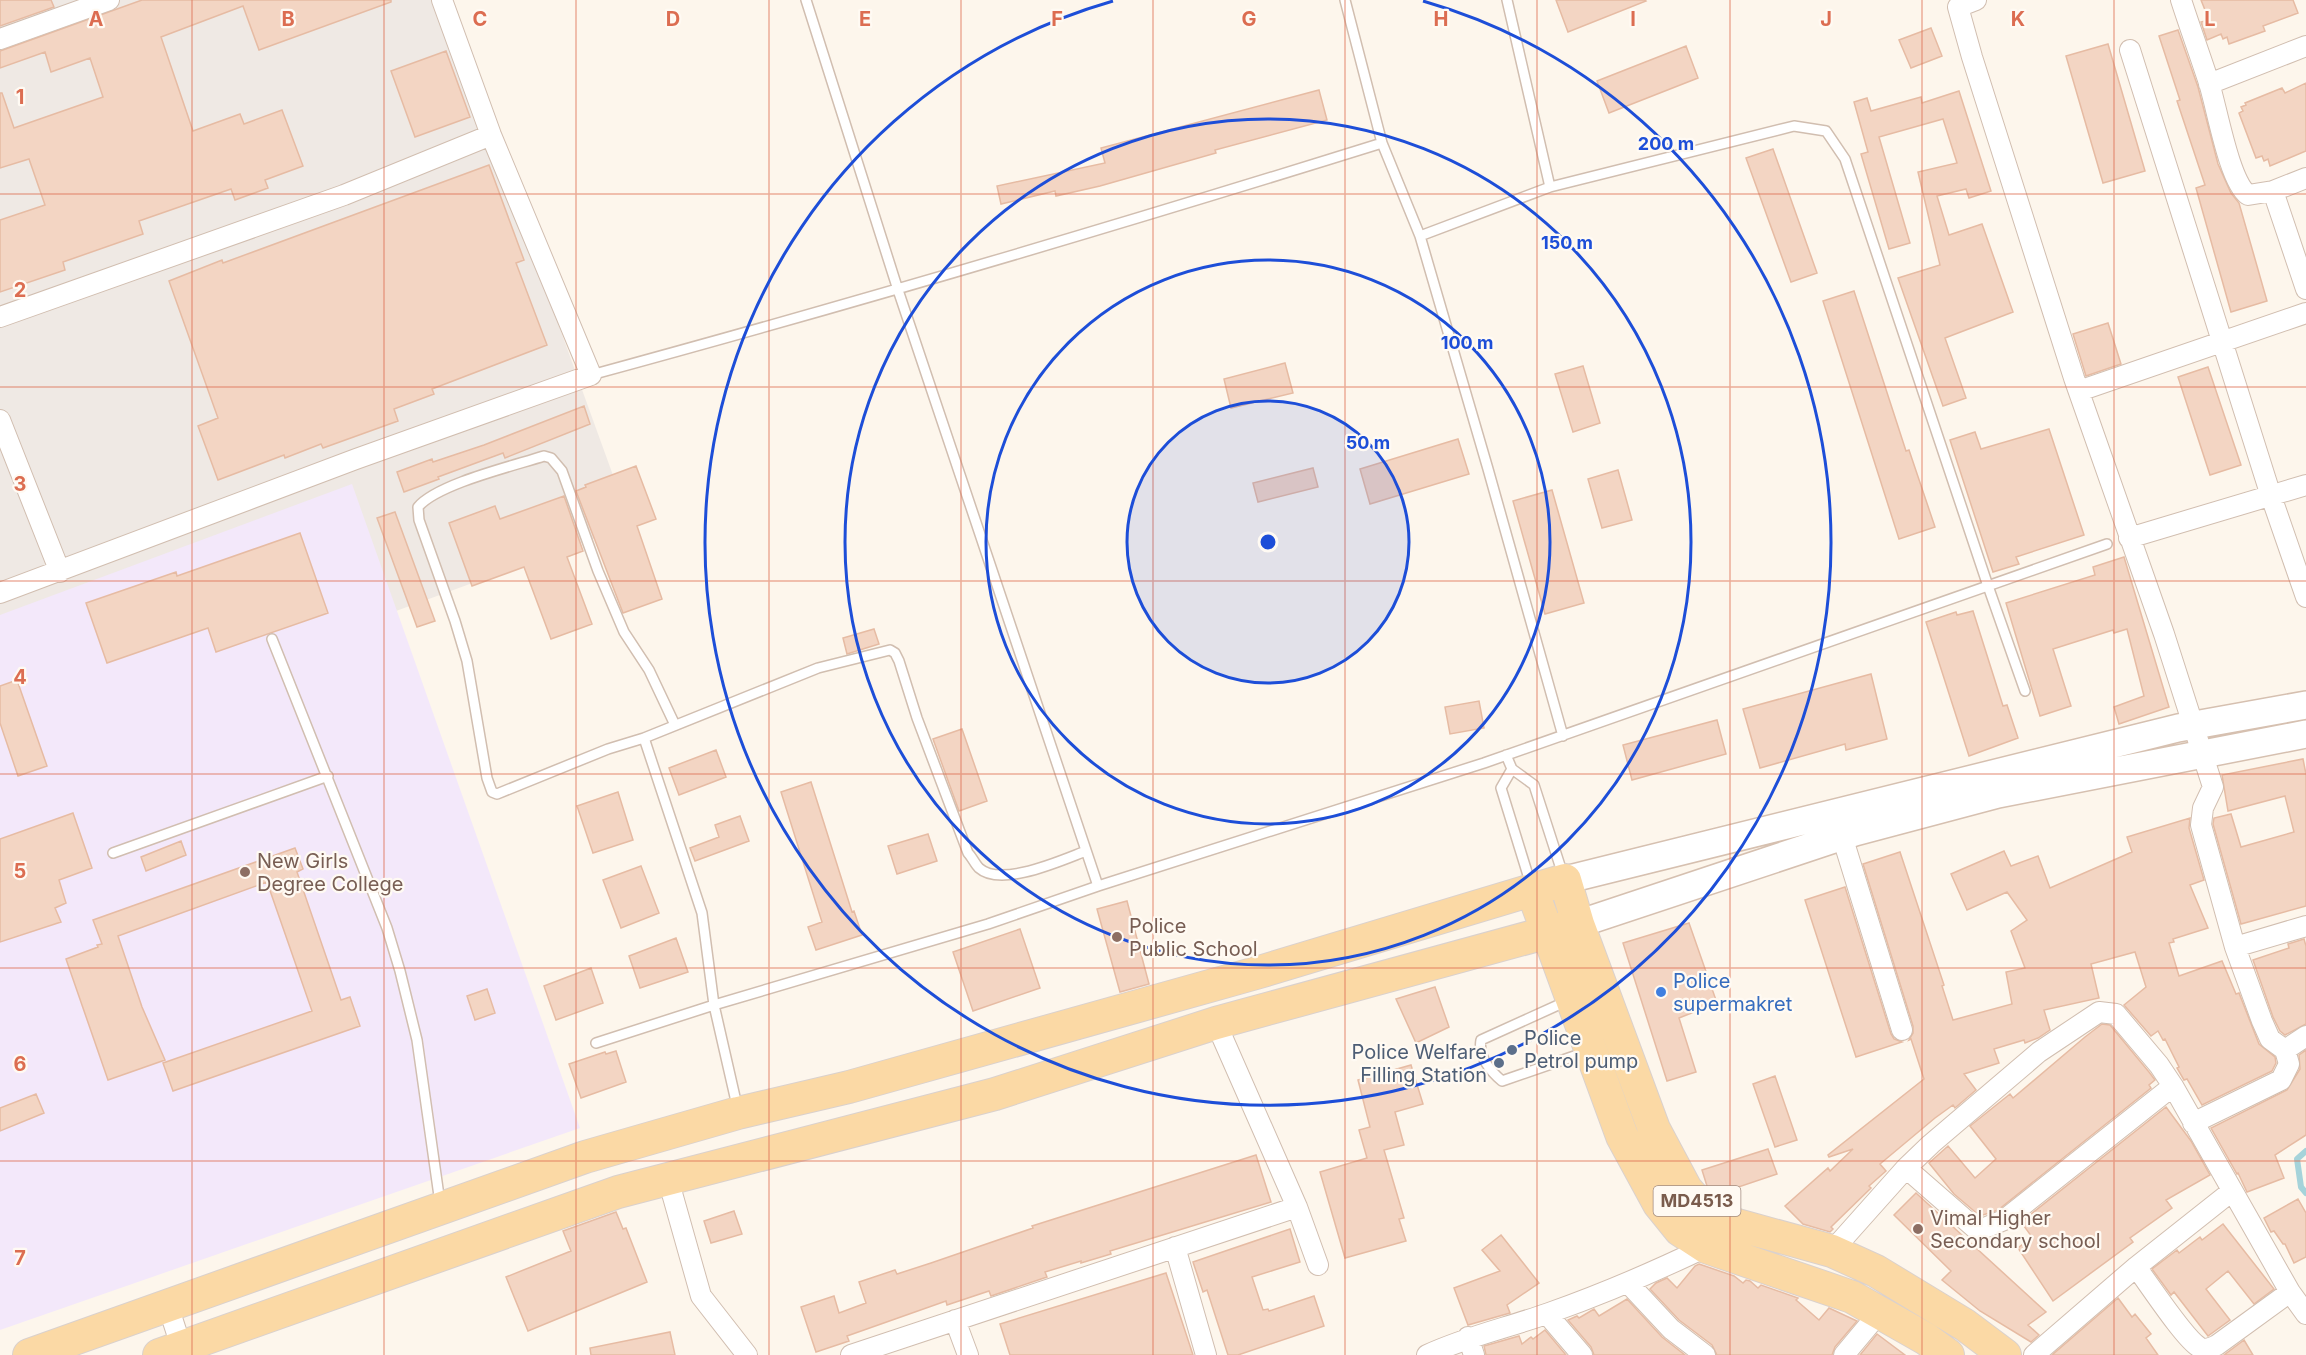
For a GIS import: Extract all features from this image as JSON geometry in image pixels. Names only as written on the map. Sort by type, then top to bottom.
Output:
[{"type":"main road","points":[[29,1355],[585,1157],[738,1113],[849,1086],[1256,973],[1565,880],[2053,758],[2195,725],[2306,705]]},
{"type":"main road","points":[[174,1353],[552,1214],[618,1192],[995,1094],[1216,1023],[1549,933],[1842,836],[1998,794],[2306,734]]},
{"type":"main road","name":"MD4513","points":[[1565,880],[1578,924],[1654,1129],[1686,1189],[1709,1215],[1832,1251],[1876,1271],[1965,1325],[2005,1355]]},
{"type":"main road","name":"MD4513","points":[[1532,890],[1622,1136],[1659,1204],[1680,1230],[1706,1247],[1852,1297],[1926,1339],[1947,1355]]},
{"type":"street","points":[[0,39],[109,0]]},
{"type":"street","points":[[0,593],[356,459],[591,375],[491,135],[442,0]]},
{"type":"street","points":[[1976,0],[1958,7],[1972,57],[2079,392],[2195,725],[2213,787],[2203,808],[2201,825],[2235,947],[2270,1039],[2285,1050],[2289,1064],[2281,1080],[2193,1123]]},
{"type":"street","points":[[2181,0],[2209,84],[2234,175],[2242,191],[2248,195],[2273,190],[2306,178]]},
{"type":"street","points":[[2209,84],[2306,46]]},
{"type":"street","points":[[2130,50],[2271,496],[2306,597]]},
{"type":"street","points":[[0,317],[344,195],[491,135]]},
{"type":"street","points":[[2273,190],[2306,289]]},
{"type":"street","points":[[2079,392],[2306,313]]},
{"type":"street","points":[[0,420],[60,572]]},
{"type":"street","points":[[2129,538],[2306,485]]},
{"type":"street","points":[[1842,836],[1902,1030]]},
{"type":"street","points":[[2235,947],[2306,926]]},
{"type":"street","points":[[1832,1251],[1906,1168],[2039,1052],[2099,1012],[2116,1014],[2159,1065],[2173,1086],[2290,1292],[2306,1314]]},
{"type":"street","points":[[1216,1023],[1297,1207],[1318,1265]]},
{"type":"street","points":[[2285,1050],[2306,1036]]},
{"type":"street","points":[[1906,1168],[1976,1229],[1987,1227],[2004,1220],[2173,1086]]},
{"type":"street","points":[[668,1179],[701,1296],[747,1355]]},
{"type":"street","points":[[2034,1355],[2136,1267],[2232,1191]]},
{"type":"street","points":[[851,1355],[1297,1207]]},
{"type":"street","points":[[1175,1247],[1206,1355]]},
{"type":"street","points":[[1427,1355],[1471,1346],[1547,1314],[1629,1284],[1706,1247]]},
{"type":"street","points":[[2136,1267],[2186,1333],[2199,1347],[2207,1349],[2217,1346],[2290,1292]]},
{"type":"street","points":[[1629,1284],[1671,1329],[1705,1355]]},
{"type":"street","points":[[168,1306],[174,1353]]},
{"type":"street","points":[[1844,1355],[1879,1312]]},
{"type":"street","points":[[1547,1314],[1582,1355]]},
{"type":"street","points":[[955,1320],[968,1355]]},
{"type":"lane","points":[[806,0],[898,290],[1098,886]]},
{"type":"lane","points":[[1345,0],[1382,143],[1419,236],[1488,469],[1563,736]]},
{"type":"lane","points":[[1507,0],[1550,187]]},
{"type":"lane","points":[[1419,236],[1550,187],[1794,126],[1826,131],[1845,159],[2025,691]]},
{"type":"lane","points":[[591,375],[898,290],[1382,143]]},
{"type":"lane","points":[[675,725],[649,670],[624,632],[598,571],[562,471],[551,458],[544,456],[455,486],[426,498],[418,507],[419,520],[467,661],[485,768],[492,792],[497,794],[608,749],[644,738],[818,668],[890,650],[895,653],[899,662],[917,718],[968,853],[980,869],[994,875],[1025,872],[1086,851]]},
{"type":"lane","points":[[596,1043],[714,1005],[988,924],[1098,886],[1506,755],[2107,544]]},
{"type":"lane","points":[[272,639],[387,928],[400,971],[417,1040],[441,1208]]},
{"type":"lane","points":[[644,738],[702,913],[714,1005],[738,1113]]},
{"type":"lane","points":[[1506,755],[1512,769],[1534,786],[1565,880]]},
{"type":"lane","points":[[1512,769],[1501,788],[1532,890]]},
{"type":"lane","points":[[113,853],[328,776]]},
{"type":"lane","points":[[1572,999],[1481,1040],[1480,1048],[1493,1073],[1502,1081],[1591,1050]]},
{"type":"shaded area","points":[[0,0],[441,0],[631,525],[0,756]]},
{"type":"shaded area","name":"New Girls Degree College","points":[[352,484],[580,1128],[0,1330],[0,615]]},
{"type":"building","points":[[0,0],[51,0],[54,7],[0,26]]},
{"type":"building","points":[[142,0],[391,0],[391,2],[259,50],[243,6],[161,37],[193,131],[240,114],[244,124],[282,110],[303,166],[265,180],[268,188],[235,200],[231,189],[139,221],[143,234],[63,262],[65,270],[0,292],[0,220],[45,205],[29,159],[0,168],[0,93],[2,93],[14,128],[103,97],[90,58],[51,72],[45,52],[0,68],[0,51]]},
{"type":"building","points":[[1556,0],[1645,0],[1646,1],[1568,32]]},
{"type":"building","points":[[2201,0],[2293,0],[2298,13],[2263,26],[2265,31],[2229,44],[2227,37],[2223,39],[2221,34],[2207,40],[2201,22],[2209,20]]},
{"type":"building","points":[[1931,28],[1942,56],[1911,68],[1899,40]]},
{"type":"building","points":[[2178,30],[2198,87],[2218,164],[2231,193],[2239,203],[2267,301],[2231,312],[2196,188],[2205,185],[2177,101],[2180,100],[2159,36]]},
{"type":"building","points":[[2108,44],[2145,171],[2103,183],[2066,56]]},
{"type":"building","points":[[1686,46],[1698,78],[1609,113],[1597,81]]},
{"type":"building","points":[[446,51],[470,117],[415,137],[391,71]]},
{"type":"building","points":[[2306,83],[2306,151],[2270,166],[2268,159],[2264,161],[2262,156],[2256,158],[2239,113],[2243,111],[2241,107],[2246,105],[2245,103],[2282,88],[2285,93]]},
{"type":"building","points":[[1319,90],[1327,120],[1215,150],[1216,153],[1100,186],[1056,196],[1055,191],[1001,204],[997,186],[1105,163],[1101,148]]},
{"type":"building","points":[[1959,91],[1991,191],[1969,198],[1966,189],[1937,196],[1949,235],[1982,224],[2013,312],[1945,338],[1966,398],[1943,406],[1898,278],[1940,265],[1918,172],[1957,163],[1943,119],[1879,137],[1910,243],[1889,249],[1861,154],[1868,152],[1854,102],[1867,98],[1871,111],[1921,97],[1922,103]]},
{"type":"building","points":[[1773,149],[1817,273],[1791,282],[1746,158]]},
{"type":"building","points":[[489,165],[524,260],[516,263],[547,345],[432,389],[434,394],[394,409],[398,421],[323,448],[321,444],[285,458],[284,455],[218,480],[198,426],[218,418],[169,281]]},
{"type":"building","points":[[1854,291],[1906,451],[1909,450],[1935,527],[1899,539],[1823,301]]},
{"type":"building","points":[[2108,323],[2121,364],[2086,376],[2073,334]]},
{"type":"building","points":[[1285,363],[1293,393],[1231,408],[1224,379]]},
{"type":"building","points":[[1583,366],[1600,423],[1573,432],[1555,374]]},
{"type":"building","points":[[2208,367],[2241,465],[2210,475],[2178,377]]},
{"type":"building","points":[[584,406],[590,424],[505,458],[503,453],[404,492],[397,472],[432,459],[433,462],[484,445]]},
{"type":"building","points":[[2049,429],[2084,535],[2016,557],[2019,564],[1993,572],[1950,440],[1975,432],[1981,449]]},
{"type":"building","points":[[1458,439],[1469,474],[1370,504],[1360,469]]},
{"type":"building","points":[[636,466],[656,519],[637,526],[662,599],[623,613],[576,491],[586,487],[585,485]]},
{"type":"building","points":[[1313,468],[1318,487],[1258,502],[1253,483]]},
{"type":"building","points":[[1618,470],[1632,520],[1602,528],[1588,479]]},
{"type":"building","points":[[1552,490],[1584,603],[1545,614],[1513,501]]},
{"type":"building","points":[[564,496],[583,551],[567,557],[592,624],[551,639],[524,567],[472,586],[449,523],[495,506],[500,519]]},
{"type":"building","points":[[395,512],[435,621],[417,627],[377,518]]},
{"type":"building","points":[[300,533],[328,613],[216,652],[208,628],[107,663],[86,603],[176,572],[177,576]]},
{"type":"building","points":[[2124,557],[2169,707],[2119,724],[2114,707],[2144,696],[2127,629],[2114,633],[2113,630],[2053,649],[2071,706],[2040,716],[2006,603],[2095,575],[2093,567]]},
{"type":"building","points":[[1973,611],[2003,706],[2007,705],[2018,738],[1969,756],[1926,622],[1956,612],[1957,615]]},
{"type":"building","points":[[874,629],[879,644],[847,654],[843,638]]},
{"type":"building","points":[[1871,674],[1887,739],[1846,750],[1845,744],[1760,768],[1743,709]]},
{"type":"building","points":[[17,680],[47,766],[18,776],[0,723],[0,686]]},
{"type":"building","points":[[1479,701],[1484,728],[1450,734],[1445,707]]},
{"type":"building","points":[[1717,720],[1726,754],[1632,780],[1623,745]]},
{"type":"building","points":[[962,729],[987,801],[959,811],[933,739]]},
{"type":"building","points":[[716,750],[726,777],[679,795],[669,768]]},
{"type":"building","points":[[2303,759],[2306,774],[2306,906],[2241,924],[2213,824],[2214,818],[2231,814],[2241,847],[2294,832],[2285,796],[2228,811],[2222,775]]},
{"type":"building","points":[[811,782],[852,912],[854,911],[862,935],[816,950],[808,927],[822,922],[781,792]]},
{"type":"building","points":[[618,792],[633,840],[593,853],[577,806]]},
{"type":"building","points":[[73,813],[92,868],[59,880],[66,903],[55,908],[61,922],[0,942],[0,839]]},
{"type":"building","points":[[740,816],[749,841],[695,861],[690,848],[719,837],[715,825]]},
{"type":"building","points":[[2190,818],[2189,828],[2204,880],[2190,885],[2208,928],[2173,939],[2174,942],[2169,943],[2179,976],[2222,961],[2236,994],[2239,993],[2259,1044],[2275,1057],[2276,1063],[2272,1071],[2202,1105],[2187,1079],[2184,1080],[2177,1068],[2179,1067],[2165,1039],[2163,1040],[2158,1031],[2151,1036],[2124,1005],[2146,987],[2135,952],[2091,964],[2099,998],[2044,1010],[2050,1030],[2025,1043],[2024,1040],[1994,1049],[1999,1063],[1964,1074],[1976,1090],[1955,1108],[1953,1105],[1935,1118],[1880,1164],[1886,1171],[1831,1227],[1833,1229],[1830,1232],[1803,1224],[1785,1206],[1828,1168],[1830,1171],[1853,1149],[1829,1157],[1828,1155],[1924,1079],[1911,1039],[1909,1040],[1913,1033],[1913,1026],[1863,864],[1900,852],[1944,985],[1942,986],[1953,1020],[2012,1004],[2006,972],[2025,968],[2011,931],[2027,920],[2007,892],[1967,910],[1951,874],[2004,851],[2011,866],[2038,856],[2050,888],[2132,852],[2127,837]]},
{"type":"building","points":[[928,834],[937,861],[897,874],[888,846]]},
{"type":"building","points":[[181,841],[186,855],[146,871],[141,857]]},
{"type":"building","points":[[295,848],[303,869],[297,872],[341,1000],[350,997],[360,1026],[173,1091],[163,1063],[312,1011],[267,882],[118,936],[142,1007],[165,1060],[108,1080],[66,959],[102,944],[93,920]]},
{"type":"building","points":[[641,866],[659,913],[621,928],[603,880]]},
{"type":"building","points":[[1845,887],[1891,1034],[1894,1039],[1902,1042],[1856,1057],[1805,900]]},
{"type":"building","points":[[1127,901],[1149,984],[1120,992],[1097,909]]},
{"type":"building","points":[[1689,923],[1717,1003],[1679,1018],[1696,1072],[1667,1081],[1623,943]]},
{"type":"building","points":[[1020,929],[1040,988],[973,1011],[953,952]]},
{"type":"building","points":[[676,938],[688,972],[640,988],[629,956]]},
{"type":"building","points":[[2304,939],[2306,946],[2306,1024],[2285,1035],[2280,1031],[2273,1017],[2253,960],[2289,948],[2288,944]]},
{"type":"building","points":[[591,968],[603,1003],[556,1020],[544,986]]},
{"type":"building","points":[[1435,987],[1449,1027],[1416,1043],[1396,999]]},
{"type":"building","points":[[487,989],[495,1013],[475,1020],[467,996]]},
{"type":"building","points":[[2102,1024],[2110,1025],[2149,1072],[2155,1080],[2149,1085],[2151,1088],[1998,1210],[1980,1216],[1954,1194],[1929,1163],[1948,1146],[1975,1178],[1996,1159],[1970,1126],[2010,1094],[2013,1098]]},
{"type":"building","points":[[2306,1050],[2306,1135],[2275,1155],[2284,1178],[2247,1192],[2211,1128],[2287,1090],[2300,1069],[2299,1055]]},
{"type":"building","points":[[616,1051],[626,1082],[581,1098],[569,1064],[605,1052],[606,1054]]},
{"type":"building","points":[[1411,1065],[1423,1104],[1395,1112],[1404,1145],[1384,1150],[1404,1218],[1399,1219],[1406,1241],[1345,1258],[1320,1172],[1367,1158],[1359,1130],[1370,1127],[1358,1080]]},
{"type":"building","points":[[1775,1076],[1797,1140],[1775,1147],[1753,1084]]},
{"type":"building","points":[[36,1094],[44,1113],[0,1131],[0,1108]]},
{"type":"building","points":[[2166,1107],[2191,1141],[2210,1175],[2166,1200],[2172,1208],[2130,1238],[2133,1242],[2053,1301],[2018,1248],[2032,1237],[2021,1222]]},
{"type":"building","points":[[1768,1149],[1777,1174],[1715,1195],[1707,1186],[1702,1170]]},
{"type":"building","points":[[1256,1155],[1271,1202],[1110,1251],[1111,1254],[1045,1272],[1047,1277],[991,1296],[989,1291],[947,1305],[946,1301],[847,1336],[849,1341],[816,1352],[801,1307],[834,1296],[839,1313],[866,1303],[859,1282],[895,1270],[897,1274],[1033,1228],[1032,1226]]},
{"type":"building","points":[[1916,1193],[2046,1312],[2028,1325],[2039,1335],[2031,1342],[1980,1311],[1942,1280],[1951,1271],[1894,1215]]},
{"type":"building","points":[[2298,1199],[2306,1213],[2306,1257],[2294,1263],[2285,1244],[2274,1231],[2271,1232],[2264,1218]]},
{"type":"building","points":[[734,1211],[742,1234],[711,1243],[704,1221]]},
{"type":"building","points":[[616,1212],[623,1229],[626,1228],[647,1282],[528,1331],[506,1277],[571,1251],[563,1231]]},
{"type":"building","points":[[2223,1224],[2274,1289],[2254,1304],[2228,1271],[2206,1289],[2230,1320],[2208,1336],[2174,1292],[2171,1295],[2152,1269],[2177,1250],[2179,1253],[2200,1237],[2202,1240]]},
{"type":"building","points":[[1290,1229],[1300,1262],[1252,1277],[1263,1310],[1268,1309],[1269,1311],[1314,1296],[1324,1326],[1238,1355],[1228,1355],[1207,1290],[1203,1292],[1193,1262]]},
{"type":"building","points":[[1501,1235],[1539,1283],[1507,1305],[1510,1313],[1468,1325],[1454,1288],[1500,1271],[1482,1250]]},
{"type":"building","points":[[1699,1264],[1734,1276],[1743,1283],[1746,1280],[1750,1281],[1758,1288],[1761,1285],[1798,1298],[1796,1300],[1819,1320],[1829,1308],[1857,1321],[1835,1347],[1832,1355],[1717,1355],[1712,1345],[1679,1320],[1650,1289],[1667,1278],[1677,1288]]},
{"type":"building","points":[[1166,1273],[1193,1355],[1010,1355],[1000,1324]]},
{"type":"building","points":[[2118,1298],[2132,1317],[2135,1314],[2151,1334],[2146,1338],[2158,1355],[2052,1355]]},
{"type":"building","points":[[1627,1299],[1662,1337],[1685,1355],[1594,1355],[1591,1347],[1568,1320],[1577,1316],[1579,1318],[1594,1309],[1599,1316]]},
{"type":"building","points":[[1545,1330],[1566,1355],[1486,1355],[1484,1346],[1519,1336],[1522,1344]]},
{"type":"building","points":[[670,1332],[675,1355],[591,1355],[590,1348]]},
{"type":"building","points":[[1877,1334],[1905,1355],[1860,1355]]},
{"type":"building","points":[[2244,1340],[2253,1355],[2224,1355]]},
{"type":"waterway","points":[[2306,1151],[2297,1159],[2301,1187],[2306,1193]]},
{"type":"place","name":"New Girls Degree College","points":[[245,872]]},
{"type":"place","name":"Police Public School","points":[[1117,937]]},
{"type":"place","name":"Police supermakret","points":[[1661,992]]},
{"type":"place","name":"Police Petrol pump","points":[[1512,1050]]},
{"type":"place","name":"Police Welfare Filling Station","points":[[1499,1063]]},
{"type":"place","name":"Vimal Higher Secondary school","points":[[1918,1229]]}]
